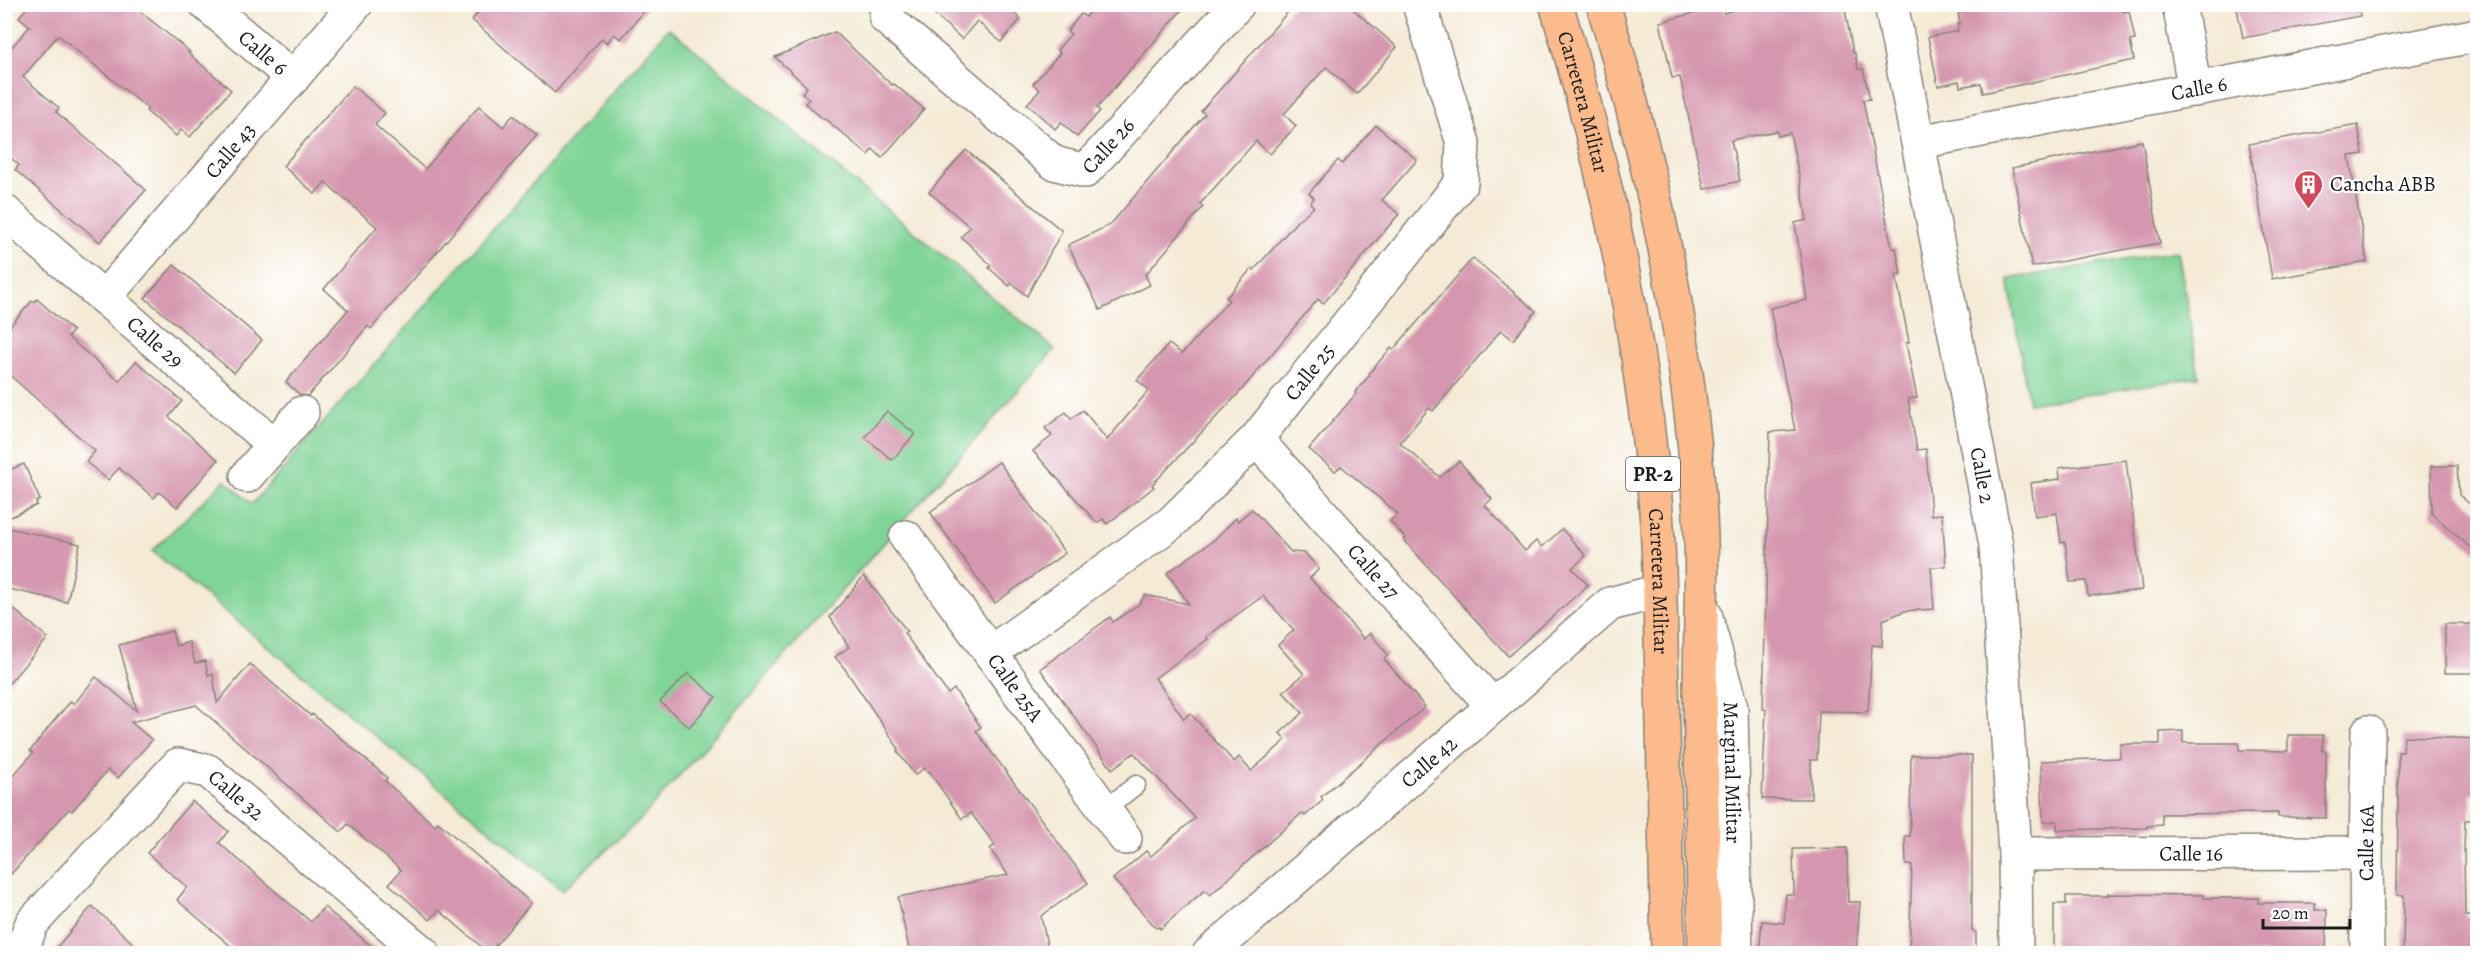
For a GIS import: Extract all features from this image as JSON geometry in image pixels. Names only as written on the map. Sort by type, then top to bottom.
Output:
[{"type":"main road","name":"Carretera Militar","points":[[1556,4],[1599,157],[1626,282],[1641,370],[1652,469],[1660,591],[1668,954]]},
{"type":"main road","name":"Carretera Militar","points":[[1603,4],[1623,70],[1653,195],[1680,330],[1695,452],[1700,503],[1705,954]]},
{"type":"street","name":"Calle 6","points":[[206,4],[293,78]]},
{"type":"street","name":"Calle 43","points":[[104,298],[356,4]]},
{"type":"street","name":"Calle 26","points":[[887,4],[886,18],[1053,163],[1085,171],[1238,4]]},
{"type":"street","name":"Calle 25","points":[[990,653],[1171,523],[1256,439],[1461,183],[1463,143],[1419,4]]},
{"type":"street","name":"Calle 2","points":[[1891,4],[1996,545],[2015,854],[2016,954]]},
{"type":"street","points":[[2179,4],[2195,90]]},
{"type":"street","name":"Calle 6","points":[[1919,142],[2478,35]]},
{"type":"street","name":"Calle 29","points":[[4,211],[274,445]]},
{"type":"street","points":[[247,476],[302,413]]},
{"type":"street","name":"Calle 27","points":[[1256,439],[1492,705]]},
{"type":"street","name":"Calle 25A","points":[[906,537],[1125,838]]},
{"type":"street","name":"Calle 42","points":[[1209,954],[1610,604],[1660,591]]},
{"type":"street","name":"Marginal Militar","points":[[1701,596],[1731,708],[1736,954]]},
{"type":"street","name":"Calle 16A","points":[[2367,954],[2368,732]]},
{"type":"street","name":"Calle 32","points":[[20,954],[32,923],[177,765],[208,771],[424,954]]},
{"type":"street","name":"Calle 16","points":[[2015,854],[2366,853]]},
{"type":"lane","points":[[1104,810],[1136,785]]},
{"type":"green space","points":[[669,28],[1055,349],[641,819],[562,890],[152,551],[225,480],[252,504]]},
{"type":"green space","points":[[2178,251],[2199,377],[2029,404],[2008,279]]},
{"type":"building","points":[[30,4],[131,4],[190,52],[188,53],[231,90],[190,137],[181,130],[176,136],[146,111],[148,109],[58,35],[23,77],[59,108],[56,112],[146,190],[100,242],[15,170],[19,165],[4,152],[4,56],[30,26],[19,17]]},
{"type":"building","points":[[485,4],[650,4],[621,39],[614,34],[607,43],[602,38],[555,93],[472,20]]},
{"type":"building","points":[[923,4],[1004,4],[1021,19],[1001,42],[977,21],[962,39]]},
{"type":"building","points":[[1096,4],[1187,4],[1097,108],[1100,111],[1077,137],[1061,122],[1055,129],[1027,104],[1040,90],[1033,84],[1060,53],[1057,50],[1071,34],[1067,31],[1081,14],[1086,17]]},
{"type":"building","points":[[1295,4],[1347,4],[1397,47],[1357,94],[1326,67],[1284,114],[1296,126],[1270,154],[1256,141],[1200,204],[1203,207],[1145,275],[1150,285],[1100,310],[1068,245],[1110,225],[1205,114],[1201,111]]},
{"type":"building","points":[[1784,4],[1844,4],[1853,53],[1855,53],[1858,69],[1863,69],[1870,99],[1863,100],[1892,248],[1896,248],[1901,274],[1896,275],[1917,398],[1908,399],[1917,450],[1926,449],[1931,515],[1942,514],[1946,566],[1931,567],[1934,609],[1905,611],[1883,620],[1882,646],[1872,645],[1868,712],[1819,711],[1817,760],[1811,760],[1811,799],[1762,799],[1766,709],[1763,709],[1770,432],[1795,430],[1770,308],[1807,300],[1795,223],[1807,220],[1801,185],[1790,133],[1778,136],[1777,131],[1731,140],[1740,181],[1704,189],[1680,77],[1672,78],[1660,22],[1722,6],[1724,13],[1754,5],[1755,10]]},
{"type":"building","points":[[1973,4],[2123,4],[2124,12],[2129,11],[2135,40],[2130,41],[2134,60],[1983,93],[1981,83],[1960,87],[1959,81],[1938,86],[1928,37],[1958,31],[1957,24],[1960,24],[1958,12],[1974,9]]},
{"type":"building","points":[[2236,4],[2359,4],[2360,16],[2243,38]]},
{"type":"building","points":[[835,32],[892,85],[894,84],[924,109],[882,158],[873,149],[868,155],[805,103],[809,99],[802,93],[807,87],[775,57]]},
{"type":"building","points":[[353,86],[385,113],[375,125],[425,169],[479,106],[503,127],[513,115],[537,135],[371,329],[368,326],[308,396],[300,395],[286,382],[348,310],[324,289],[377,227],[325,182],[315,194],[283,166]]},
{"type":"building","points":[[1376,125],[1417,160],[1382,200],[1399,214],[1323,304],[1318,299],[1238,394],[1152,485],[1154,487],[1107,524],[1103,519],[1097,523],[1033,451],[1052,436],[1045,428],[1066,412],[1071,419],[1083,410],[1107,440],[1149,390],[1137,380],[1169,344],[1182,354],[1229,300],[1226,298],[1252,268],[1254,270],[1298,220],[1314,207],[1310,203],[1314,198],[1309,193],[1338,160],[1342,164]]},
{"type":"building","name":"Cancha ABB","points":[[2358,125],[2363,154],[2349,156],[2367,262],[2272,279],[2249,144]]},
{"type":"building","points":[[2142,141],[2160,243],[2032,267],[2012,168]]},
{"type":"building","points":[[966,150],[1062,231],[1027,296],[1012,283],[1009,286],[989,268],[991,265],[961,237],[970,227],[929,192]]},
{"type":"building","points":[[1473,258],[1536,311],[1513,340],[1501,330],[1433,411],[1429,408],[1400,443],[1440,477],[1459,461],[1492,499],[1485,505],[1525,551],[1536,541],[1542,547],[1562,529],[1586,556],[1572,568],[1588,585],[1508,656],[1404,540],[1406,539],[1390,521],[1398,514],[1341,466],[1335,471],[1309,449],[1356,394],[1355,392],[1370,375],[1369,373],[1391,348],[1393,350]]},
{"type":"building","points":[[174,265],[262,340],[234,373],[145,298]]},
{"type":"building","points":[[37,299],[73,331],[68,337],[119,381],[136,361],[182,401],[169,417],[218,460],[177,507],[159,492],[154,498],[119,468],[108,480],[86,462],[95,451],[4,370],[4,333],[32,301]]},
{"type":"building","points":[[887,411],[915,434],[892,460],[865,437]]},
{"type":"building","points":[[2126,460],[2142,590],[2088,596],[2086,581],[2070,582],[2065,542],[2061,543],[2057,513],[2035,516],[2031,483],[2060,479],[2059,468]]},
{"type":"building","points":[[999,462],[1065,553],[995,603],[930,512]]},
{"type":"building","points":[[24,464],[40,500],[36,502],[37,505],[4,520],[4,472]]},
{"type":"building","points":[[2431,466],[2457,466],[2459,495],[2478,511],[2478,554],[2432,514]]},
{"type":"building","points":[[1252,509],[1291,552],[1305,553],[1319,569],[1310,578],[1364,639],[1370,633],[1388,655],[1384,659],[1425,707],[1321,797],[1323,800],[1305,816],[1302,813],[1210,895],[1205,890],[1160,929],[1156,928],[1113,879],[1146,851],[1151,856],[1195,818],[1134,753],[1112,769],[1040,669],[1110,617],[1113,622],[1139,604],[1145,595],[1189,604],[1167,573],[1214,540],[1236,518],[1238,521]],"holes":[[[1263,596],[1294,630],[1278,645],[1304,674],[1283,692],[1303,713],[1280,733],[1286,740],[1251,771],[1239,757],[1234,762],[1190,713],[1184,719],[1155,678],[1208,639],[1206,637]]]},
{"type":"building","points":[[4,527],[80,544],[67,602],[4,588]]},
{"type":"building","points":[[864,576],[907,631],[904,633],[948,694],[954,689],[981,727],[976,731],[1088,883],[1041,916],[1049,954],[910,954],[898,897],[1008,875],[990,849],[995,845],[971,813],[962,819],[929,771],[927,772],[924,768],[915,775],[835,657],[849,647],[830,617]]},
{"type":"building","points":[[4,601],[48,638],[4,689]]},
{"type":"building","points":[[2445,624],[2478,624],[2478,673],[2445,673]]},
{"type":"building","points":[[172,631],[176,646],[189,642],[195,663],[205,661],[208,675],[213,674],[217,703],[250,664],[383,774],[387,778],[385,781],[435,826],[438,822],[531,903],[489,953],[439,910],[430,920],[389,884],[401,870],[348,824],[341,832],[196,705],[131,722],[152,740],[118,778],[108,770],[72,811],[69,809],[4,882],[4,786],[33,753],[30,751],[53,722],[71,701],[74,704],[96,677],[137,711],[119,645]]},
{"type":"building","points":[[688,673],[716,697],[689,727],[660,702]]},
{"type":"building","points":[[2183,731],[2183,743],[2239,743],[2239,750],[2288,751],[2288,735],[2323,735],[2322,751],[2326,751],[2326,818],[2278,817],[2278,813],[2162,814],[2162,825],[2147,826],[2147,828],[2057,830],[2057,821],[2043,822],[2041,761],[2120,758],[2120,744],[2160,744],[2160,732]]},
{"type":"building","points":[[2404,736],[2478,739],[2478,793],[2471,793],[2471,820],[2465,820],[2464,851],[2465,916],[2478,916],[2478,954],[2403,954],[2404,895],[2397,895],[2398,752],[2403,752]]},
{"type":"building","points":[[1911,755],[1972,755],[1972,931],[1976,932],[1976,954],[1909,954],[1912,865],[1906,865],[1905,836],[1910,836]]},
{"type":"building","points":[[192,801],[228,831],[219,843],[311,922],[324,907],[381,954],[240,954],[177,900],[187,887],[147,853]]},
{"type":"building","points":[[1847,848],[1848,902],[1860,902],[1856,954],[1759,954],[1762,921],[1784,923],[1786,894],[1794,895],[1793,849]]},
{"type":"building","points":[[2107,894],[2204,895],[2204,898],[2258,898],[2258,903],[2315,903],[2315,910],[2327,910],[2326,954],[2054,954],[2054,904],[2066,904],[2066,896],[2107,896]]},
{"type":"building","points":[[92,906],[145,954],[51,954]]},
{"type":"place","name":"Cancha ABB","points":[[2309,210]]}]
